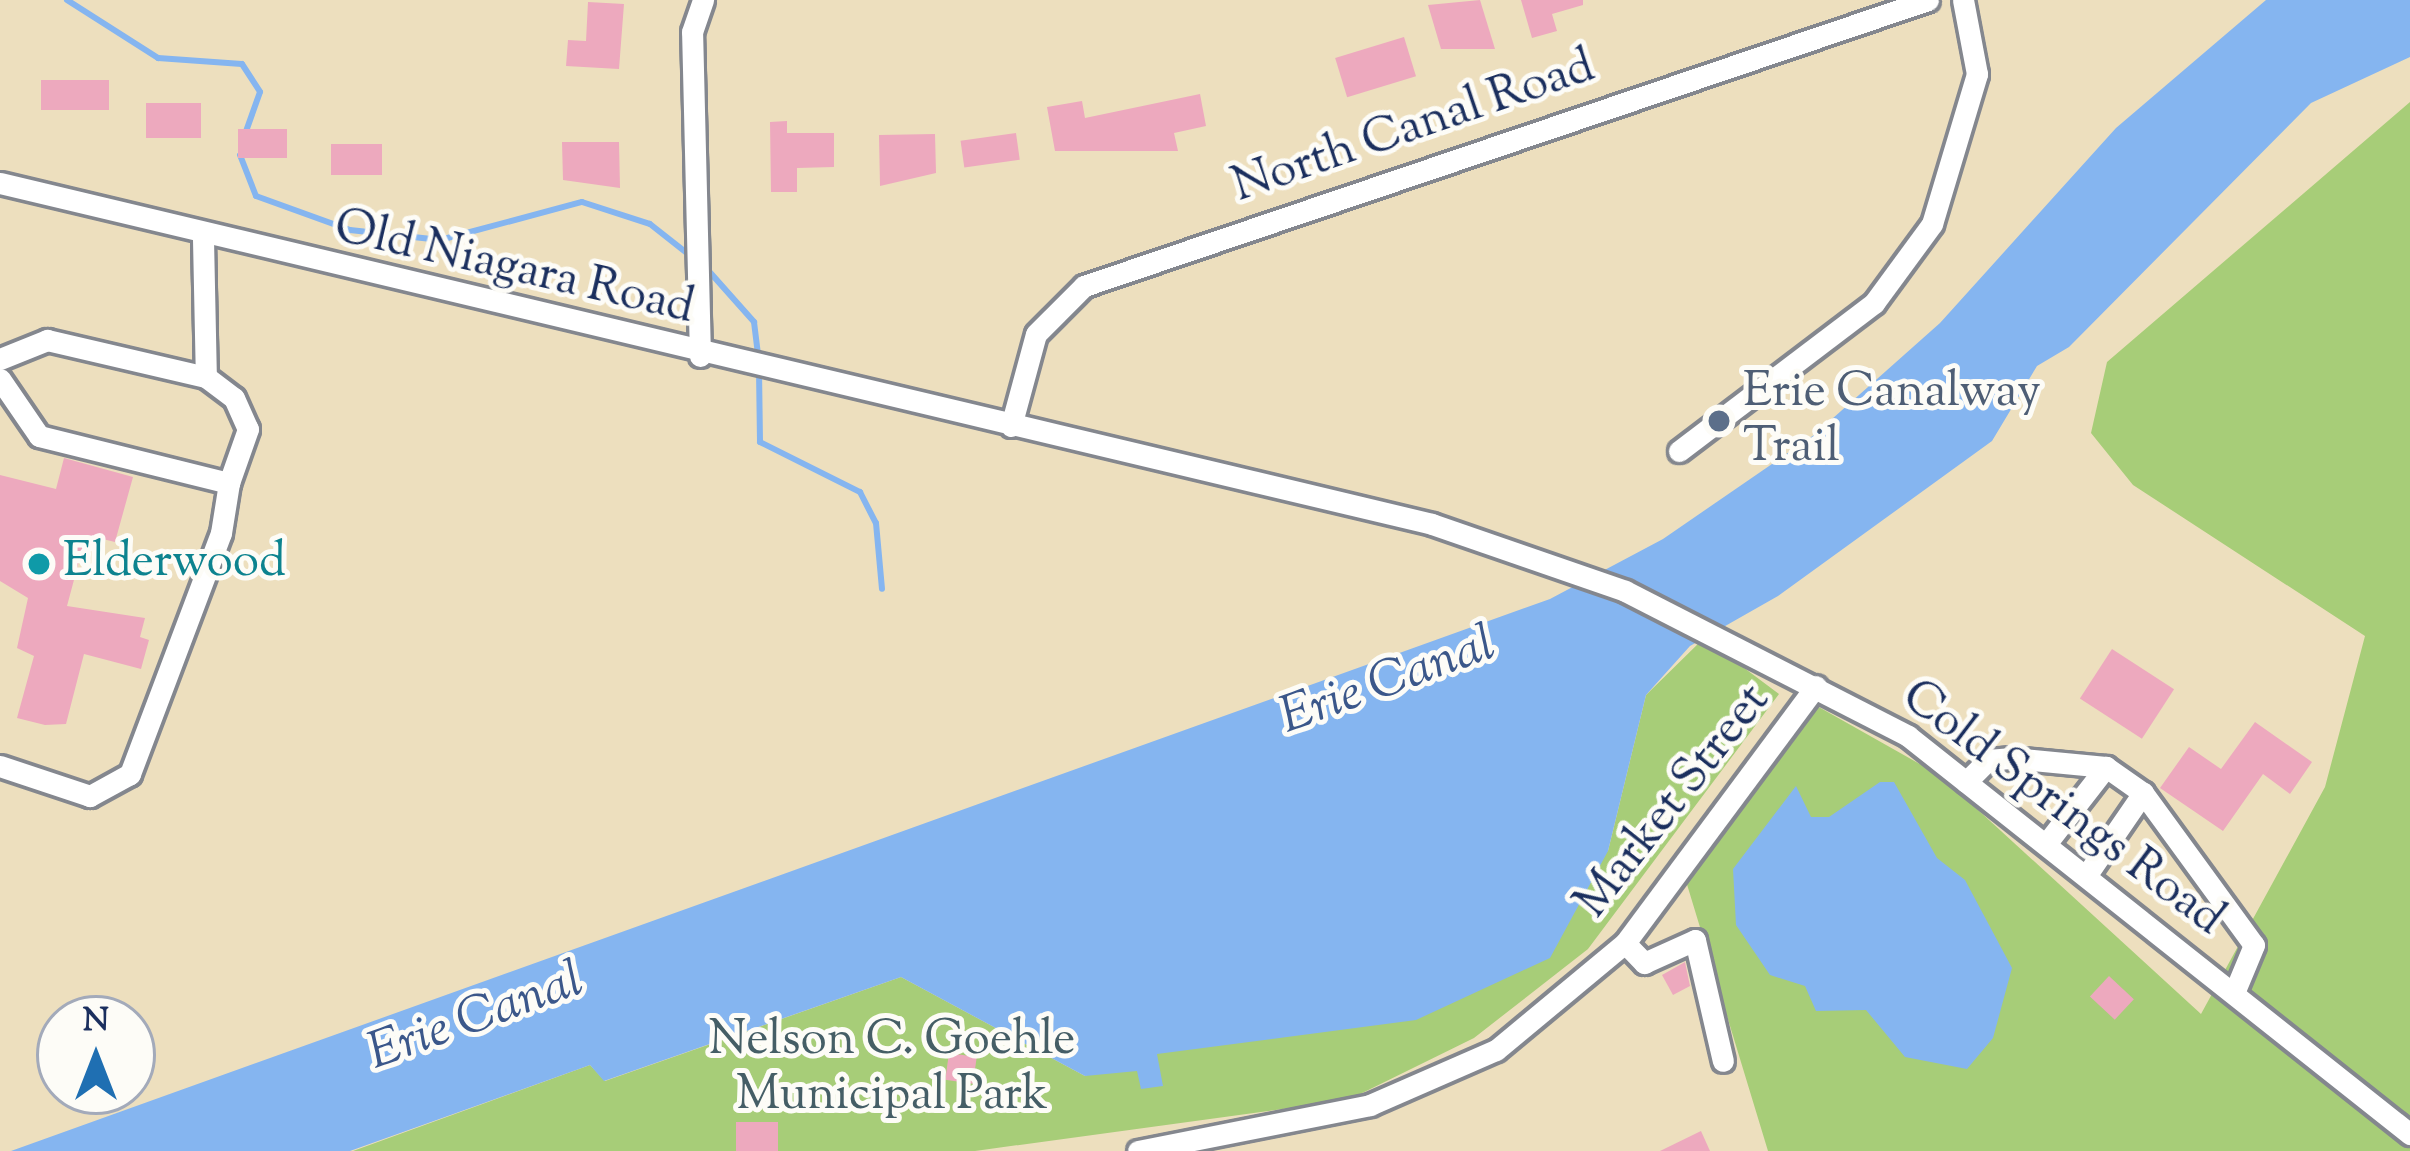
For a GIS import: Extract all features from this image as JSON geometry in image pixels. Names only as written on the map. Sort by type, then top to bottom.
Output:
[{"type":"street","points":[[700,356],[692,32],[704,0]]},
{"type":"street","name":"North Canal Road","points":[[1011,425],[1036,334],[1084,286],[1928,0]]},
{"type":"street","points":[[1679,452],[1874,303],[1932,224],[1977,74],[1963,0]]},
{"type":"street","name":"Old Niagara Road","points":[[0,183],[203,238],[1011,425]]},
{"type":"street","points":[[203,238],[206,377]]},
{"type":"street","points":[[0,359],[47,340],[206,377],[234,398],[248,429],[229,483],[221,533],[130,774],[90,796],[0,766]]},
{"type":"street","points":[[0,379],[39,436],[229,483]]},
{"type":"street","name":"Cold Springs Road","points":[[1011,425],[1513,548],[1782,666],[1966,782],[2410,1135]]},
{"type":"street","name":"Market Street","points":[[1138,1151],[1370,1105],[1496,1050],[1625,943],[1816,686]]},
{"type":"street","points":[[1966,782],[1988,760],[2106,767],[2144,793],[2254,944],[2234,993]]},
{"type":"street","points":[[2046,844],[2106,767]]},
{"type":"street","points":[[2086,876],[2144,793]]},
{"type":"street","points":[[1625,943],[1644,963],[1695,940],[1723,1061]]},
{"type":"green space","points":[[2410,102],[2410,1151],[1768,1151],[1682,868],[1817,706],[1941,776],[2201,1014],[2325,787],[2365,636],[2133,485],[2091,433],[2107,362]]},
{"type":"green space","name":"Nelson C. Goehle Municipal Park","points":[[1704,638],[1779,694],[1588,949],[1474,1038],[1348,1100],[975,1151],[353,1151],[590,1065],[605,1081],[901,977],[1085,1076],[1608,851],[1646,695]]},
{"type":"water","name":"Erie Canal","points":[[2266,0],[2410,0],[2410,57],[2311,103],[2069,347],[2037,366],[1992,441],[1778,596],[1690,646],[1646,695],[1608,851],[1550,958],[1416,1020],[1157,1054],[1163,1086],[1141,1089],[1137,1071],[1085,1076],[901,977],[604,1081],[590,1065],[350,1151],[11,1151],[111,1115],[156,1115],[156,1099],[1550,599],[1663,539],[1814,435],[1940,323],[2116,128]]},
{"type":"water","points":[[1880,782],[1894,782],[1937,858],[1965,880],[2012,968],[1993,1038],[1967,1069],[1905,1057],[1866,1010],[1816,1011],[1805,986],[1770,975],[1736,925],[1733,869],[1796,786],[1811,817],[1829,817]]},
{"type":"building","points":[[1480,0],[1495,49],[1441,49],[1428,5]]},
{"type":"building","points":[[1521,0],[1583,0],[1583,5],[1552,14],[1557,31],[1532,38]]},
{"type":"building","points":[[588,2],[624,4],[619,69],[566,66],[568,40],[586,41]]},
{"type":"building","points":[[1404,37],[1416,76],[1347,97],[1335,58]]},
{"type":"building","points":[[41,80],[109,80],[109,110],[41,110]]},
{"type":"building","points":[[1200,94],[1206,126],[1174,133],[1178,151],[1055,151],[1047,107],[1082,101],[1085,118]]},
{"type":"building","points":[[146,103],[201,103],[201,138],[146,138]]},
{"type":"building","points":[[787,121],[787,133],[834,133],[834,167],[797,168],[797,192],[771,192],[770,122]]},
{"type":"building","points":[[238,129],[287,129],[287,158],[238,158]]},
{"type":"building","points":[[1016,133],[1020,160],[964,168],[961,141]]},
{"type":"building","points":[[935,134],[936,173],[880,186],[879,135]]},
{"type":"building","points":[[562,142],[619,142],[620,188],[563,180]]},
{"type":"building","points":[[331,144],[382,144],[382,175],[331,175]]},
{"type":"building","name":"Elderwood","points":[[64,458],[133,477],[115,542],[86,535],[67,606],[145,618],[140,637],[149,640],[141,669],[84,654],[66,724],[45,725],[17,718],[34,656],[17,648],[28,598],[0,581],[0,475],[56,489]]},
{"type":"building","points":[[2112,649],[2174,689],[2142,739],[2080,698]]},
{"type":"building","points":[[2255,722],[2312,762],[2290,794],[2263,774],[2223,831],[2160,788],[2189,747],[2221,769]]},
{"type":"building","points":[[1685,962],[1690,986],[1673,995],[1662,975]]},
{"type":"building","points":[[2109,976],[2134,999],[2115,1020],[2090,996]]},
{"type":"building","points":[[949,1053],[977,1057],[973,1084],[945,1080]]},
{"type":"building","points":[[736,1122],[778,1122],[778,1151],[736,1151]]},
{"type":"building","points":[[1701,1131],[1710,1151],[1660,1151]]},
{"type":"waterway","points":[[67,0],[158,58],[242,64],[260,92],[244,137]]},
{"type":"waterway","points":[[240,155],[256,196],[350,230],[440,240],[582,202],[650,224],[692,257]]},
{"type":"waterway","points":[[707,269],[754,322],[758,357]]},
{"type":"waterway","points":[[759,370],[760,442],[860,492],[876,523],[882,589]]},
{"type":"place","name":"Erie Canalway Trail","points":[[1719,421]]},
{"type":"place","name":"Elderwood","points":[[39,564]]}]
